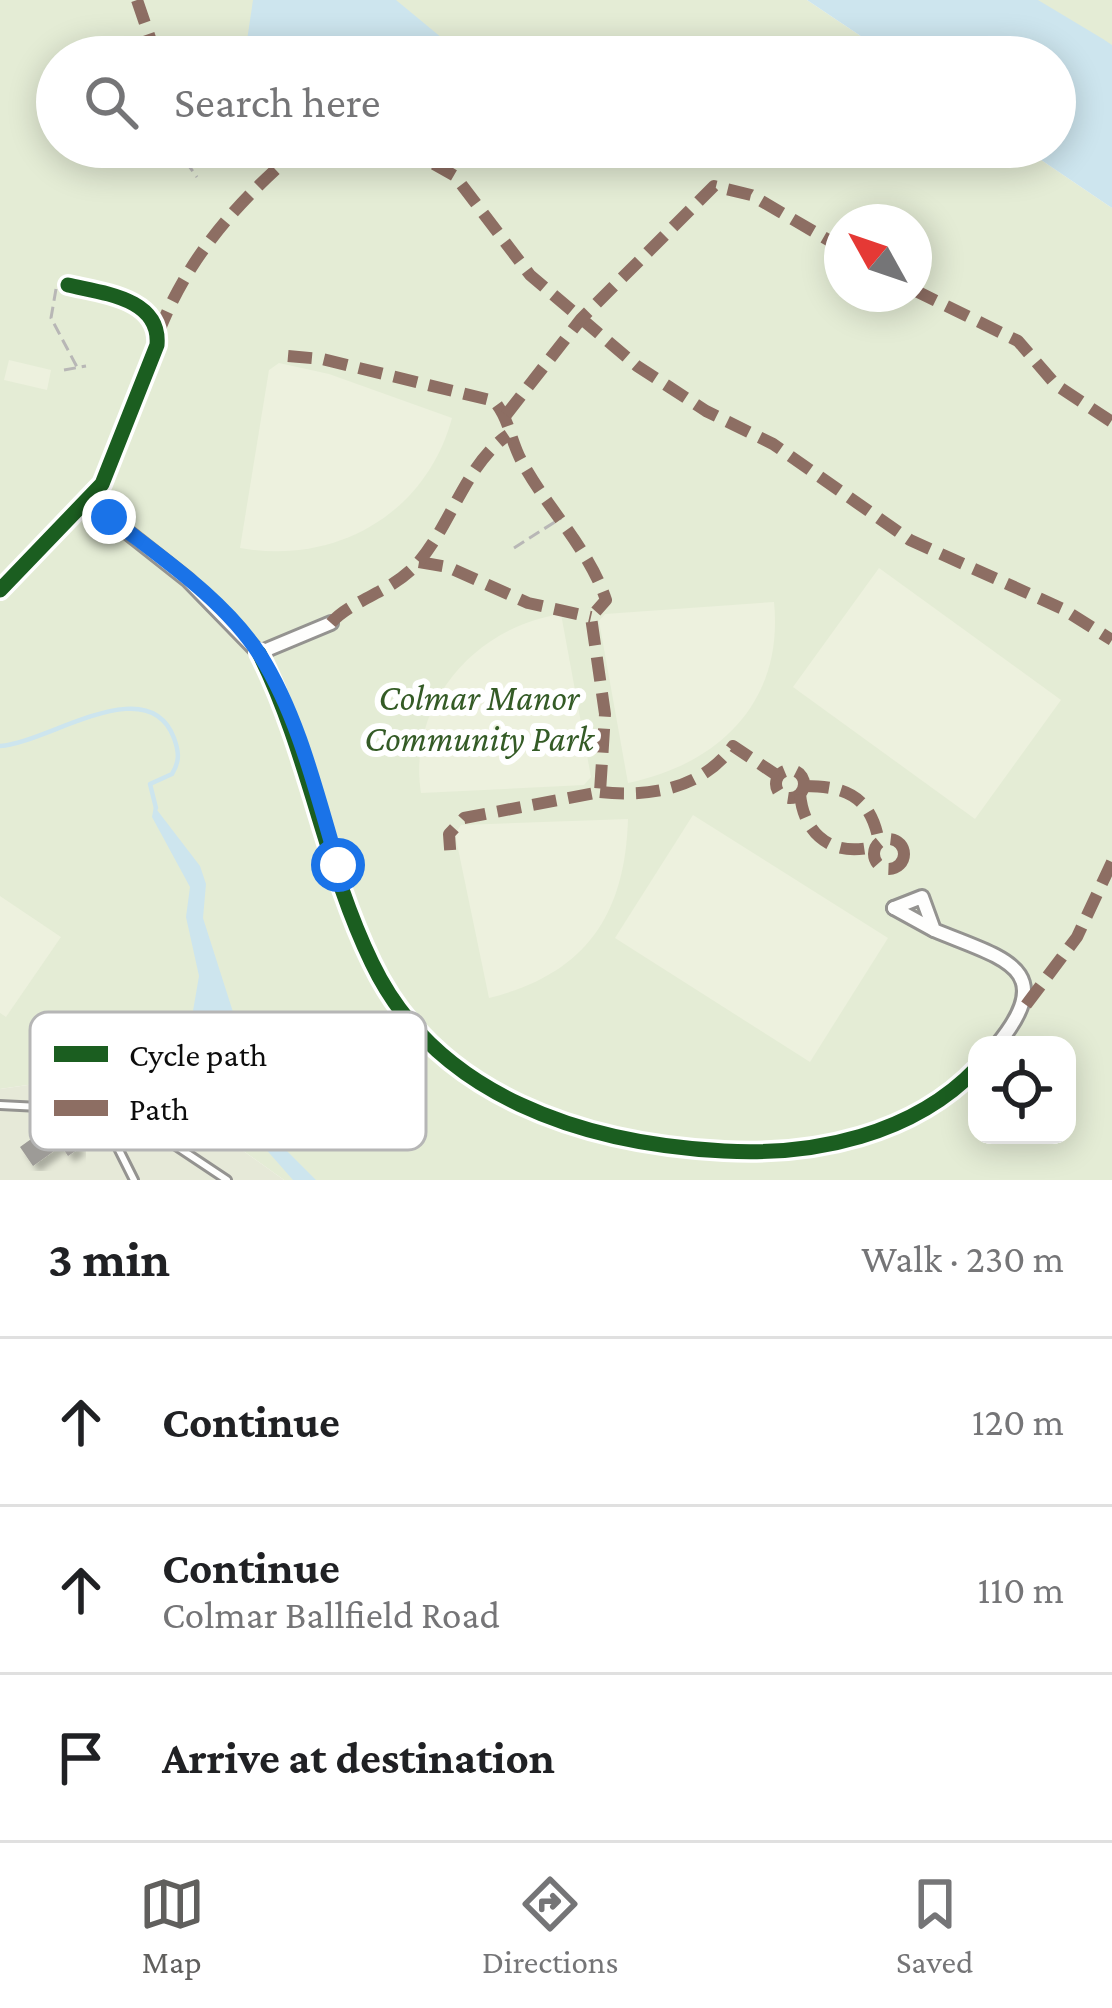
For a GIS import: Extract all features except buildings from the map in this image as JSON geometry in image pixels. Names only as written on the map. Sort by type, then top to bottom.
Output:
[{"type":"street","points":[[0,590],[88,501],[124,439],[158,334],[148,315],[129,301],[68,285]]},
{"type":"street","points":[[88,501],[188,580],[259,653],[302,750],[358,928],[379,977],[404,1012]]},
{"type":"street","points":[[259,653],[331,623]]},
{"type":"street","points":[[934,930],[1002,958],[1026,987],[1026,1005],[1004,1036]]},
{"type":"street","points":[[426,1038],[495,1094],[601,1135],[663,1147],[782,1151],[851,1139],[904,1121],[968,1076]]},
{"type":"lane","points":[[0,1105],[30,1107]]},
{"type":"lane","points":[[119,1150],[134,1180]]},
{"type":"lane","points":[[182,1150],[227,1180]]},
{"type":"path","points":[[190,168],[197,177]]},
{"type":"path","points":[[68,285],[51,298],[54,324],[77,368]]},
{"type":"path","points":[[34,331],[54,324]]},
{"type":"path","points":[[64,370],[86,366]]},
{"type":"path","points":[[514,548],[561,518]]},
{"type":"green space","name":"Colmar Manor Community Park","points":[[0,0],[807,0],[861,36],[36,36],[36,168],[1053,168],[1112,208],[1112,1180],[284,1180],[242,1150],[426,1150],[426,1012],[30,1012],[30,1085],[0,1089]]},
{"type":"green space","points":[[968,0],[1112,0],[1112,100],[1076,75],[1076,36],[1020,36]]},
{"type":"green space","points":[[9,360],[51,370],[47,390],[4,380]]},
{"type":"green space","points":[[279,363],[329,374],[452,418],[421,481],[399,506],[372,525],[342,540],[310,548],[240,548],[269,370]]},
{"type":"green space","points":[[879,568],[1061,700],[975,819],[793,687]]},
{"type":"green space","points":[[774,602],[768,670],[739,723],[691,761],[628,783],[599,621],[605,614]]},
{"type":"green space","points":[[561,614],[591,777],[584,785],[421,793],[419,760],[425,729],[454,675],[501,635]]},
{"type":"green space","points":[[693,815],[888,938],[810,1062],[615,938]]},
{"type":"green space","points":[[628,819],[619,885],[593,936],[551,974],[489,998],[455,834],[461,825]]},
{"type":"green space","points":[[0,896],[61,937],[6,1017],[0,1013]]},
{"type":"green space","points":[[30,1085],[30,1150],[242,1150],[284,1180],[0,1180],[0,1089]]},
{"type":"water","points":[[253,0],[396,0],[440,36],[248,36]]},
{"type":"water","points":[[807,0],[1038,0],[1112,45],[1112,208],[1053,168],[1076,168],[1076,36],[861,36]]},
{"type":"water","points":[[154,806],[200,866],[206,884],[203,918],[233,1012],[193,1012],[199,976],[186,917],[190,887],[152,817]]},
{"type":"water","points":[[267,1150],[286,1150],[316,1180],[293,1180]]},
{"type":"waterway","points":[[0,746],[95,715],[143,710],[161,718],[178,752],[172,774],[150,784],[156,808]]},
{"type":"marked path","points":[[137,0],[149,36]]},
{"type":"marked path","points":[[158,334],[184,279],[217,231],[278,168]]},
{"type":"marked path","points":[[441,168],[455,176],[530,275],[637,366],[706,411],[773,444],[910,540],[1063,609],[1112,640]]},
{"type":"marked path","points":[[506,415],[581,319],[714,186],[751,195],[824,238]]},
{"type":"marked path","points":[[932,299],[1018,341],[1056,385],[1112,422]]},
{"type":"marked path","points":[[288,356],[322,359],[494,401],[521,460],[589,563],[606,600],[591,617],[605,714],[600,792],[464,818],[449,834],[451,862]]},
{"type":"marked path","points":[[331,623],[416,565],[481,462],[508,435]]},
{"type":"marked path","points":[[419,562],[448,567],[528,603],[591,617]]},
{"type":"marked path","points":[[600,792],[673,787],[706,772],[733,746],[778,776]]},
{"type":"marked path","points":[[790,770],[800,774],[804,784],[800,794],[790,798],[780,794],[776,784],[780,774],[790,770]]},
{"type":"marked path","points":[[805,786],[834,789],[855,798],[870,815],[879,842]]},
{"type":"marked path","points":[[800,794],[808,822],[824,841],[847,849],[876,846]]},
{"type":"marked path","points":[[889,839],[900,843],[904,854],[900,865],[889,869],[878,865],[874,854],[878,843],[889,839]]},
{"type":"marked path","points":[[1026,1005],[1077,937],[1112,862]]},
{"type":"cycle path","points":[[0,590],[102,484],[157,345],[156,329],[140,307],[68,285]]},
{"type":"cycle path","points":[[259,653],[291,730],[355,925],[403,1012]]},
{"type":"cycle path","points":[[426,1038],[475,1080],[569,1124],[620,1138],[724,1151],[792,1150],[860,1136],[923,1110],[968,1076]]},
{"type":"route","points":[[109,517],[188,580],[259,653],[289,715],[338,865]]}]
